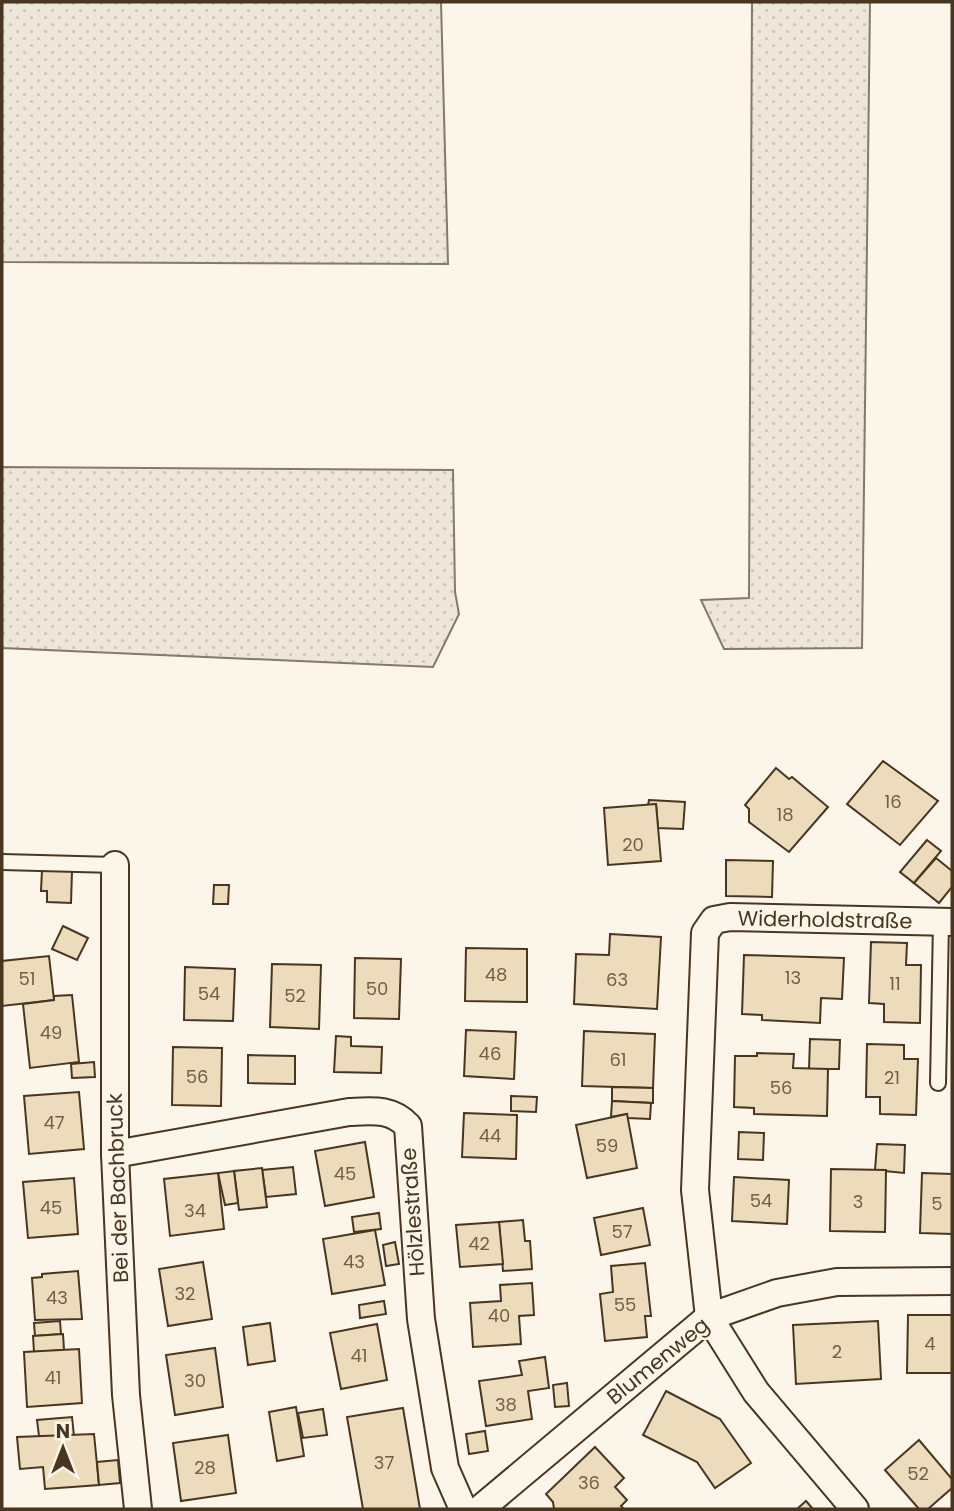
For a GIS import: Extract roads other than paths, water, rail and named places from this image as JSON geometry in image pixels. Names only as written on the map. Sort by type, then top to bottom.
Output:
[{"type":"street","name":"Bei der Bachbruck","points":[[114,865],[115,1154],[126,1395],[138,1509]]},
{"type":"street","name":"Widerholdstraße","points":[[709,1317],[695,1190],[705,933],[715,920],[730,917],[946,922]]},
{"type":"street","name":"Hölzlestraße","points":[[115,1154],[349,1112],[377,1111],[396,1114],[408,1126],[421,1319],[445,1468],[463,1509]]},
{"type":"street","name":"Blumenweg","points":[[480,1509],[709,1317],[777,1293],[837,1282],[952,1281]]},
{"type":"street","points":[[709,1317],[756,1392],[855,1509]]},
{"type":"lane","points":[[2,862],[114,865]]},
{"type":"lane","points":[[938,1083],[946,922]]}]
